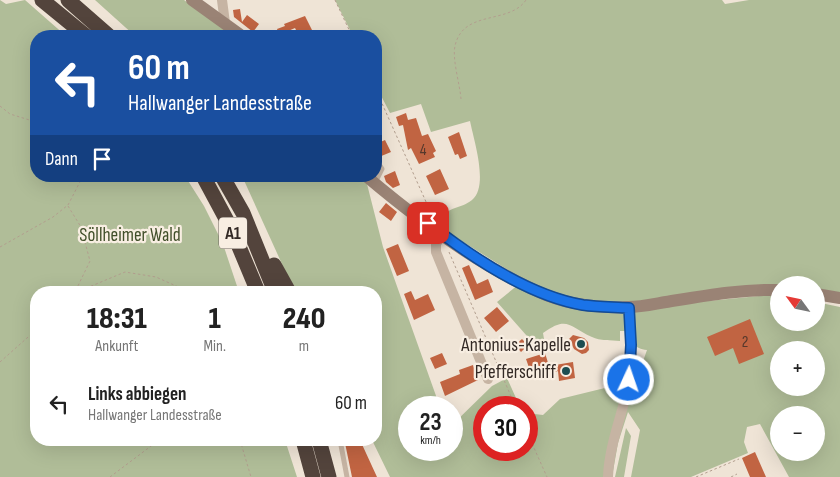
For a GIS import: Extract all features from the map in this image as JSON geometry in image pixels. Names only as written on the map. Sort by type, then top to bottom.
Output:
[{"type":"highway","points":[[42,0],[79,30]]},
{"type":"highway","points":[[68,0],[102,30]]},
{"type":"highway","name":"A1","points":[[206,182],[232,230],[255,286]]},
{"type":"highway","name":"A1","points":[[225,182],[243,213],[261,252],[273,286]]},
{"type":"highway","points":[[261,252],[272,262],[286,286]]},
{"type":"highway","points":[[304,446],[312,477]]},
{"type":"highway","points":[[321,446],[329,477]]},
{"type":"street","points":[[192,0],[234,30]]},
{"type":"street","points":[[222,0],[225,23]]},
{"type":"street","points":[[373,182],[442,234],[511,278],[547,295],[584,305],[629,308],[752,289],[770,290]]},
{"type":"street","points":[[442,234],[436,244],[436,252],[488,379]]},
{"type":"street","points":[[825,296],[840,298]]},
{"type":"street","points":[[608,477],[614,439],[629,380],[631,345],[629,308]]},
{"type":"lane","points":[[341,446],[347,477]]},
{"type":"path","points":[[335,0],[349,30]]},
{"type":"path","points":[[461,99],[455,46],[464,29],[482,19],[508,14],[523,5],[526,0]]},
{"type":"path","points":[[0,106],[10,114],[30,120]]},
{"type":"path","points":[[0,247],[53,217],[68,205],[80,182]]},
{"type":"path","points":[[68,205],[81,227],[90,261],[79,286]]},
{"type":"path","points":[[91,286],[125,272],[156,277],[176,286]]},
{"type":"path","points":[[0,362],[30,335]]},
{"type":"path","points":[[110,477],[151,446]]},
{"type":"path","points":[[242,446],[251,477]]},
{"type":"path","points":[[538,457],[547,477]]},
{"type":"path","points":[[696,477],[739,458]]},
{"type":"path","points":[[708,472],[710,477]]},
{"type":"path","points":[[731,477],[737,474]]},
{"type":"green space","name":"Söllheimer Wald","points":[[0,0],[6,4],[25,0],[59,30],[30,30],[30,182],[189,182],[204,206],[223,244],[237,286],[30,286],[30,446],[287,446],[297,477],[0,477]]},
{"type":"green space","points":[[95,0],[184,0],[226,30],[128,30]]},
{"type":"green space","points":[[335,0],[722,0],[725,4],[749,0],[840,0],[840,294],[825,291],[825,276],[770,276],[770,287],[708,301],[770,295],[770,331],[825,331],[825,304],[840,307],[840,477],[789,477],[780,461],[825,461],[825,406],[770,406],[770,442],[760,424],[747,427],[744,442],[748,453],[691,477],[631,477],[640,430],[628,412],[618,443],[612,477],[390,477],[375,446],[382,446],[382,286],[294,286],[287,275],[245,182],[365,182],[367,184],[383,247],[436,396],[398,396],[398,461],[463,461],[463,414],[473,405],[473,461],[538,461],[538,414],[543,415],[560,399],[609,387],[625,365],[636,363],[641,367],[647,350],[636,346],[626,331],[620,331],[620,341],[602,340],[592,337],[568,324],[551,328],[543,333],[544,339],[534,344],[497,302],[524,280],[444,230],[439,219],[447,212],[468,203],[477,193],[480,174],[479,163],[470,121],[431,132],[421,104],[390,113],[382,98],[382,30],[350,30]]},
{"type":"green space","points":[[507,378],[515,396],[482,396],[492,386]]},
{"type":"green space","points":[[626,428],[631,436],[624,477],[615,477]]},
{"type":"building","points":[[240,9],[242,22],[247,15],[259,24],[254,30],[250,30],[234,17],[233,10]]},
{"type":"building","points":[[305,16],[312,30],[296,30],[295,28],[277,30],[285,26],[284,24]]},
{"type":"building","points":[[406,113],[408,120],[416,118],[422,136],[428,134],[436,151],[433,153],[435,157],[419,164],[411,148],[408,150],[403,125],[399,126],[396,117]]},
{"type":"building","points":[[459,132],[467,156],[460,159],[458,154],[455,155],[448,137]]},
{"type":"building","points":[[385,140],[391,152],[382,156],[382,141]]},
{"type":"building","points":[[440,169],[449,189],[435,195],[426,176]]},
{"type":"building","points":[[395,171],[400,185],[393,188],[386,182],[384,176]]},
{"type":"building","points":[[386,203],[397,212],[391,221],[379,212]]},
{"type":"building","points":[[398,244],[409,271],[397,276],[386,249]]},
{"type":"building","points":[[469,265],[477,284],[488,279],[493,292],[475,300],[462,268]]},
{"type":"building","points":[[411,291],[415,300],[428,294],[435,310],[414,320],[404,294]]},
{"type":"building","points":[[497,307],[509,321],[496,332],[484,318]]},
{"type":"building","points":[[750,319],[764,354],[739,364],[733,348],[715,356],[707,337]]},
{"type":"building","name":"Antonius-Kapelle","points":[[573,335],[584,338],[588,342],[589,350],[586,353],[582,354],[574,349],[569,339]]},
{"type":"building","points":[[522,339],[528,345],[521,352],[515,345]]},
{"type":"building","points":[[442,353],[447,364],[435,369],[430,358]]},
{"type":"building","points":[[545,353],[549,366],[573,362],[575,378],[559,381],[558,371],[533,379],[526,359]]},
{"type":"building","points":[[473,365],[478,380],[445,396],[440,382],[460,374],[459,370]]},
{"type":"building","points":[[346,446],[363,446],[377,477],[352,477]]},
{"type":"building","points":[[755,452],[766,477],[750,477],[742,458]]},
{"type":"place","name":"Antonius-Kapelle","points":[[581,344]]},
{"type":"place","name":"Pfefferschiff","points":[[566,371]]},
{"type":"route","points":[[428,223],[511,278],[547,295],[584,305],[629,308],[631,345],[629,380]]}]
